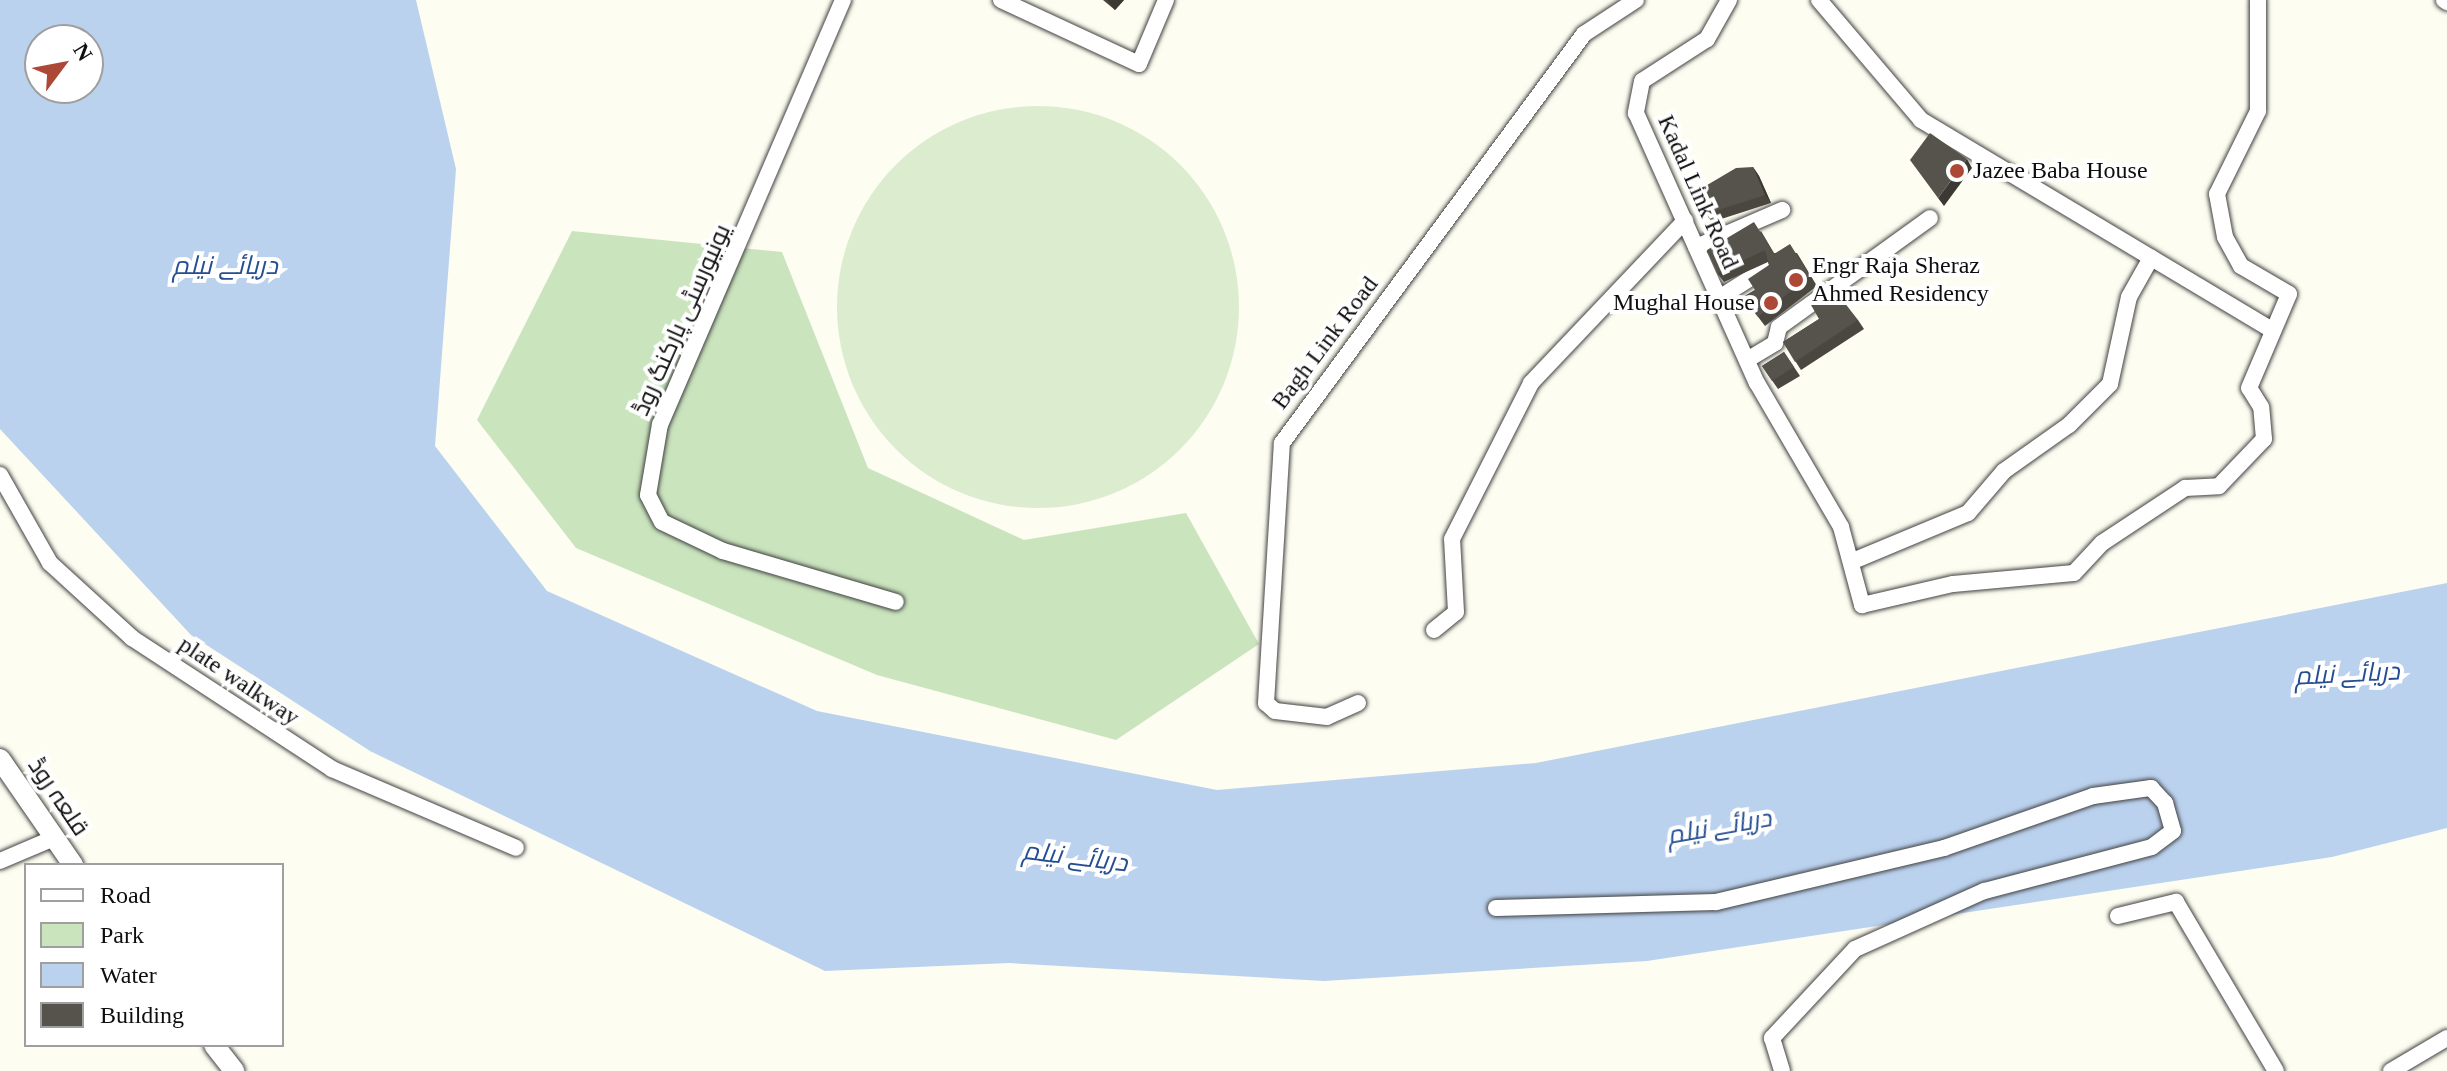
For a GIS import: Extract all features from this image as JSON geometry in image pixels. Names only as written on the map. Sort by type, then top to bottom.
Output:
[{"type":"street","name":"یونیورسٹی پارکنگ روڈ","points":[[843,0],[660,424],[648,495],[662,522],[723,551],[896,602]]},
{"type":"street","points":[[1001,0],[1139,64],[1166,0]]},
{"type":"street","name":"Bagh Link Road","points":[[1358,703],[1327,717],[1275,711],[1266,703],[1282,443],[1584,34],[1636,0]]},
{"type":"street","name":"Kadal Link Road","points":[[1729,0],[1707,39],[1642,81],[1636,95],[1636,113],[1747,360],[1853,561],[1862,605],[1953,584],[2074,573],[2102,543],[2185,488],[2219,486],[2264,439],[2261,407],[2249,388],[2273,331]]},
{"type":"street","points":[[1819,0],[1921,120],[2273,331],[2289,294],[2241,266],[2225,237],[2217,194],[2258,111],[2258,0]]},
{"type":"street","points":[[1696,247],[1782,210]]},
{"type":"street","points":[[1747,360],[1775,343],[1779,327],[1930,218]]},
{"type":"street","points":[[1434,630],[1456,612],[1452,539],[1531,383],[1685,221]]},
{"type":"street","points":[[1853,561],[1968,513],[2004,471],[2069,425],[2110,384],[2129,297],[2151,258]]},
{"type":"street","points":[[1719,298],[1766,269]]},
{"type":"street","name":"plate walkway","points":[[0,475],[50,563],[132,638],[332,769],[516,848]]},
{"type":"street","name":"قلعہ روڈ","points":[[0,759],[72,863]]},
{"type":"street","points":[[1496,908],[1716,902],[1944,848],[2093,796],[2151,788],[2165,803],[2173,831],[2152,847],[1984,891],[1855,949],[1772,1038],[1782,1071]]},
{"type":"street","points":[[0,861],[54,838]]},
{"type":"street","points":[[2118,916],[2176,902],[2276,1071]]},
{"type":"street","points":[[2391,1071],[2447,1038]]},
{"type":"street","points":[[216,1047],[234,1071]]},
{"type":"street","points":[[2418,1057],[2431,1071]]},
{"type":"green space","points":[[1038,106],[1077,110],[1115,121],[1150,140],[1180,165],[1205,195],[1224,230],[1235,268],[1239,307],[1235,346],[1224,384],[1205,419],[1180,449],[1150,474],[1115,493],[1077,504],[1038,508],[999,504],[961,493],[926,474],[896,449],[871,419],[852,384],[841,346],[837,307],[841,268],[852,230],[871,195],[896,165],[926,140],[961,121],[999,110]]},
{"type":"green space","points":[[572,231],[782,252],[868,468],[1024,540],[1186,513],[1259,644],[1116,740],[877,675],[576,548],[477,420]]},
{"type":"water","name":"دریائے نیلم","points":[[0,0],[416,0],[456,169],[435,446],[547,591],[817,711],[1217,790],[1536,763],[2447,583],[2447,828],[2332,857],[1647,961],[1324,981],[1009,963],[825,971],[370,751],[191,635],[0,429]]},
{"type":"building","name":"Jazee Baba House","points":[[1930,133],[1967,159],[1938,198],[1910,160]]},
{"type":"building","points":[[1753,167],[1765,195],[1706,214],[1697,191],[1736,168]]},
{"type":"building","points":[[1754,222],[1774,254],[1790,244],[1810,276],[1758,317],[1743,297],[1755,290],[1748,279],[1769,265],[1765,250],[1717,273],[1707,250]]},
{"type":"building","points":[[1837,293],[1858,320],[1795,362],[1783,342],[1819,319],[1811,305]]},
{"type":"building","points":[[1784,352],[1794,367],[1772,381],[1762,366]]},
{"type":"place","name":"Jazee Baba House","points":[[1957,171]]},
{"type":"place","name":"Engr Raja Sheraz Ahmed Residency","points":[[1796,280]]},
{"type":"place","name":"Mughal House","points":[[1771,303]]}]
